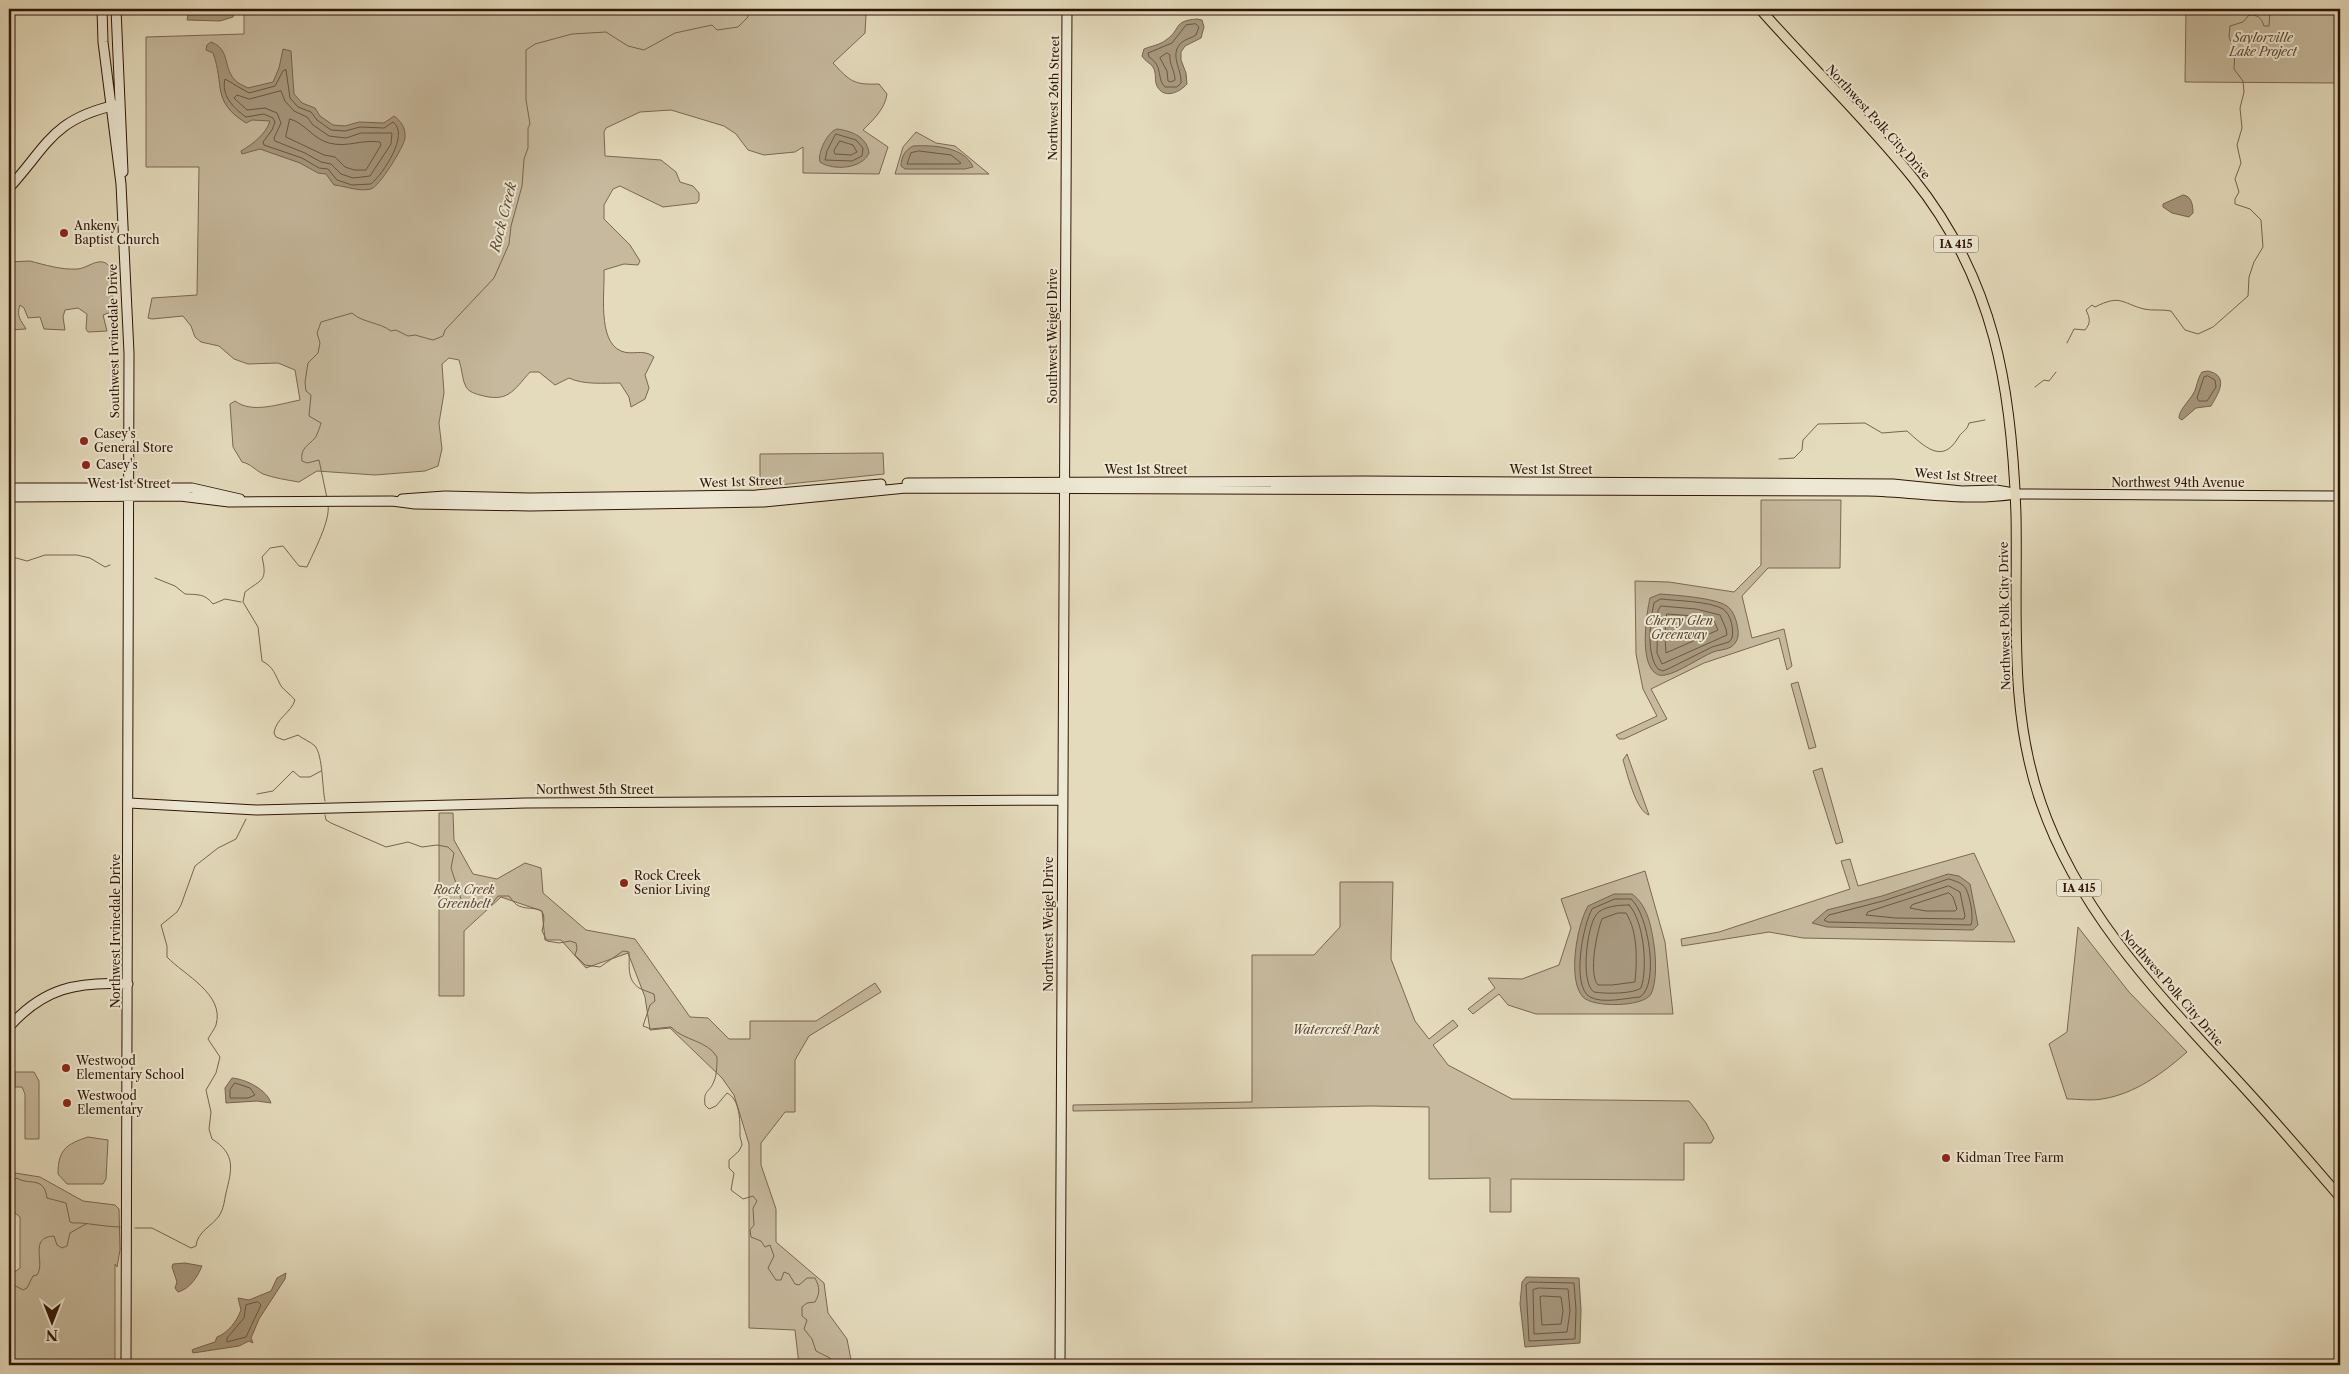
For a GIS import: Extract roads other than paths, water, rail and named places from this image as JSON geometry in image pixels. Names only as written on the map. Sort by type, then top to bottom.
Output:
[{"type":"main road","name":"Southwest Irvinedale Drive","points":[[102,9],[104,42],[116,105]]},
{"type":"main road","name":"Southwest Irvinedale Drive","points":[[116,9],[116,105],[128,320],[129,498]]},
{"type":"main road","name":"Northwest 26th Street","points":[[1066,188],[1067,9]]},
{"type":"main road","name":"Northwest Polk City Drive","points":[[1760,9],[1914,178],[1938,212],[1958,247],[1981,296],[2002,366],[2008,404],[2015,494],[2016,643],[2021,718],[2034,782],[2056,842],[2072,875],[2110,935],[2195,1036],[2303,1152],[2340,1197]]},
{"type":"main road","points":[[9,188],[62,126],[90,112],[116,105]]},
{"type":"main road","name":"Southwest Weigel Drive","points":[[1064,486],[1066,188]]},
{"type":"main road","name":"West 1st Street","points":[[9,497],[129,498],[180,496],[219,502],[392,501],[415,504],[530,506],[778,501],[894,488],[1064,486],[1867,491],[1964,497],[1997,497],[2015,494]]},
{"type":"main road","name":"Northwest Weigel Drive","points":[[1060,1365],[1064,486]]},
{"type":"main road","name":"West 1st Street","points":[[9,488],[192,488],[250,502]]},
{"type":"main road","name":"Northwest 94th Avenue","points":[[2015,494],[2340,496]]},
{"type":"main road","name":"Northwest Irvinedale Drive","points":[[126,1365],[129,498]]},
{"type":"main road","name":"Northwest 5th Street","points":[[129,803],[257,810],[533,803],[1062,800]]},
{"type":"main road","points":[[9,1026],[35,1003],[59,990],[86,984],[128,984]]},
{"type":"water","points":[[189,9],[236,9],[233,17],[220,21],[187,20]]},
{"type":"water","points":[[1197,19],[1202,20],[1204,27],[1201,38],[1185,46],[1181,52],[1187,84],[1176,92],[1164,93],[1157,86],[1153,67],[1142,56],[1144,49],[1164,42],[1180,24]]},
{"type":"water","points":[[211,42],[217,45],[224,53],[228,69],[234,79],[248,88],[273,82],[279,68],[283,49],[291,51],[294,94],[302,103],[315,108],[320,116],[333,125],[345,126],[359,122],[384,123],[394,116],[397,118],[404,128],[404,143],[396,158],[375,187],[366,190],[334,185],[326,174],[318,173],[300,163],[260,149],[242,154],[241,151],[262,134],[270,121],[252,120],[246,123],[228,107],[223,100],[213,53],[206,50],[207,45]]},
{"type":"water","points":[[837,129],[853,133],[862,139],[868,147],[869,153],[865,158],[847,167],[832,167],[820,162],[820,153],[824,143],[830,134]]},
{"type":"water","points":[[913,146],[947,148],[969,160],[973,167],[965,169],[905,169],[901,166],[903,157]]},
{"type":"water","points":[[2183,195],[2190,199],[2192,204],[2193,213],[2189,217],[2172,213],[2163,207],[2163,204]]},
{"type":"water","points":[[2202,372],[2215,373],[2219,377],[2220,386],[2217,396],[2211,406],[2196,408],[2182,420],[2179,418],[2181,412],[2194,392]]},
{"type":"water","points":[[1660,594],[1705,599],[1727,606],[1737,624],[1738,635],[1736,641],[1727,649],[1713,652],[1670,674],[1656,674],[1650,666],[1647,657],[1645,637],[1650,598]]},
{"type":"water","points":[[1948,874],[1959,876],[1970,884],[1978,925],[1973,930],[1827,927],[1812,923],[1827,910],[1882,896]]},
{"type":"water","points":[[1614,894],[1632,894],[1642,904],[1650,924],[1654,945],[1656,963],[1651,994],[1639,1002],[1629,1004],[1607,1004],[1589,1001],[1583,997],[1578,989],[1575,978],[1577,939],[1588,906]]},
{"type":"water","points":[[232,1078],[243,1080],[255,1086],[269,1098],[271,1103],[257,1101],[226,1103],[225,1088]]},
{"type":"water","points":[[185,1263],[202,1266],[190,1285],[178,1292],[175,1288],[177,1282],[172,1267],[173,1264]]},
{"type":"water","points":[[286,1273],[285,1279],[259,1319],[251,1338],[253,1343],[249,1341],[239,1346],[193,1353],[192,1350],[215,1342],[217,1337],[225,1333],[232,1326],[241,1310],[238,1298],[249,1300],[271,1291],[277,1278]]},
{"type":"water","points":[[1526,1277],[1579,1278],[1581,1310],[1580,1343],[1525,1347],[1520,1304],[1522,1282]]},
{"type":"waterway","name":"Rock Creek","points":[[327,498],[319,460],[307,463],[302,461],[302,453],[316,437],[321,423],[309,416],[311,395],[306,391],[305,382],[308,363],[318,353],[320,343],[317,333],[321,322],[352,313],[361,319],[391,331],[396,330],[408,336],[415,335],[433,340],[443,336],[445,330],[494,278],[509,244],[511,226],[522,186],[524,159],[528,148],[528,128],[530,124],[526,100],[526,50],[535,44],[572,34],[606,32],[628,46],[644,50],[675,33],[712,25],[717,30],[738,27],[748,17],[747,9]]},
{"type":"waterway","points":[[2067,343],[2074,329],[2085,330],[2087,327],[2089,320],[2086,310],[2092,305],[2095,307],[2116,300],[2144,309],[2171,311],[2185,330],[2198,334],[2213,327],[2248,296],[2249,277],[2254,262],[2263,247],[2261,220],[2250,209],[2235,204],[2235,199],[2239,192],[2235,179],[2241,163],[2237,145],[2242,128],[2240,108],[2244,92],[2243,81],[2234,69],[2235,51],[2229,37],[2230,26],[2243,22],[2249,15],[2257,16],[2264,26],[2269,26],[2270,9]]},
{"type":"waterway","points":[[2035,387],[2044,380],[2049,381],[2056,372]]},
{"type":"waterway","points":[[1779,459],[1794,458],[1802,450],[1803,440],[1818,424],[1865,423],[1882,433],[1907,431],[1926,447],[1939,452],[1952,446],[1969,423],[1985,420]]},
{"type":"waterway","name":"Rock Creek","points":[[325,801],[320,757],[315,746],[298,735],[284,740],[276,737],[274,733],[278,723],[295,700],[281,686],[272,669],[262,661],[258,627],[243,602],[245,592],[262,579],[264,571],[262,557],[270,548],[283,546],[299,566],[307,567],[324,528],[328,505]]},
{"type":"waterway","points":[[9,556],[27,561],[45,555],[77,555],[90,558],[105,567],[110,565]]},
{"type":"waterway","points":[[155,578],[175,586],[185,594],[204,596],[213,604],[225,599],[241,602]]},
{"type":"waterway","points":[[257,794],[273,791],[293,771],[300,777],[310,777],[321,771]]},
{"type":"waterway","name":"Rock Creek","points":[[325,815],[326,820],[331,823],[386,847],[408,842],[422,847],[437,845],[448,847],[454,853],[451,868],[462,902],[491,905],[498,896],[509,896],[517,905],[538,909],[543,915],[542,931],[547,941],[559,943],[570,941],[576,943],[575,955],[585,965],[600,967],[623,951],[629,952],[630,976],[632,980],[639,988],[654,994],[655,1001],[650,1005],[643,1026],[651,1029],[671,1027],[676,1032],[707,1047],[717,1057],[716,1076],[705,1096],[705,1105],[709,1109],[716,1106],[727,1093],[735,1100],[737,1105],[742,1145],[739,1151],[729,1160],[729,1168],[734,1173],[731,1190],[743,1199],[753,1196],[757,1201],[753,1208],[754,1225],[750,1230],[751,1237],[761,1241],[765,1247],[770,1245],[774,1256],[768,1268],[776,1280],[781,1280],[784,1272],[789,1274],[795,1284],[799,1285],[807,1278],[815,1278],[819,1293],[815,1302],[807,1303],[802,1307],[802,1316],[807,1320],[804,1329],[812,1339],[816,1351],[830,1358],[833,1363]]},
{"type":"waterway","points":[[135,1228],[152,1228],[191,1248],[196,1246],[202,1233],[216,1220],[224,1205],[231,1169],[229,1156],[212,1139],[209,1129],[211,1112],[206,1090],[216,1073],[220,1057],[208,1039],[216,1025],[217,1014],[215,1004],[201,986],[167,957],[167,946],[161,925],[177,912],[195,866],[218,848],[236,839],[246,819]]},
{"type":"waterway","points":[[9,1183],[17,1178],[43,1186],[47,1198],[66,1203],[70,1222],[120,1227]]},
{"type":"waterway","points":[[9,1288],[14,1285],[23,1290],[27,1288],[33,1276],[37,1275],[40,1264],[40,1246],[46,1237],[54,1236],[57,1245],[62,1248],[67,1246],[70,1233],[86,1224]]},
{"type":"place","name":"Ankeny Baptist Church","points":[[64,233]]},
{"type":"place","name":"Casey's General Store","points":[[84,441]]},
{"type":"place","name":"Casey's","points":[[86,465]]},
{"type":"place","name":"Rock Creek Senior Living","points":[[624,883]]},
{"type":"place","name":"Westwood Elementary School","points":[[66,1068]]},
{"type":"place","name":"Westwood Elementary","points":[[67,1103]]},
{"type":"place","name":"Kidman Tree Farm","points":[[1946,1158]]},
{"type":"park label","name":"Saylorville Lake Project","points":[[2263,45]]},
{"type":"park label","name":"Cherry Glen Greenway","points":[[1679,628]]},
{"type":"park label","name":"Rock Creek Greenbelt","points":[[464,897]]},
{"type":"park label","name":"Watercrest Park","points":[[1336,1030]]}]
